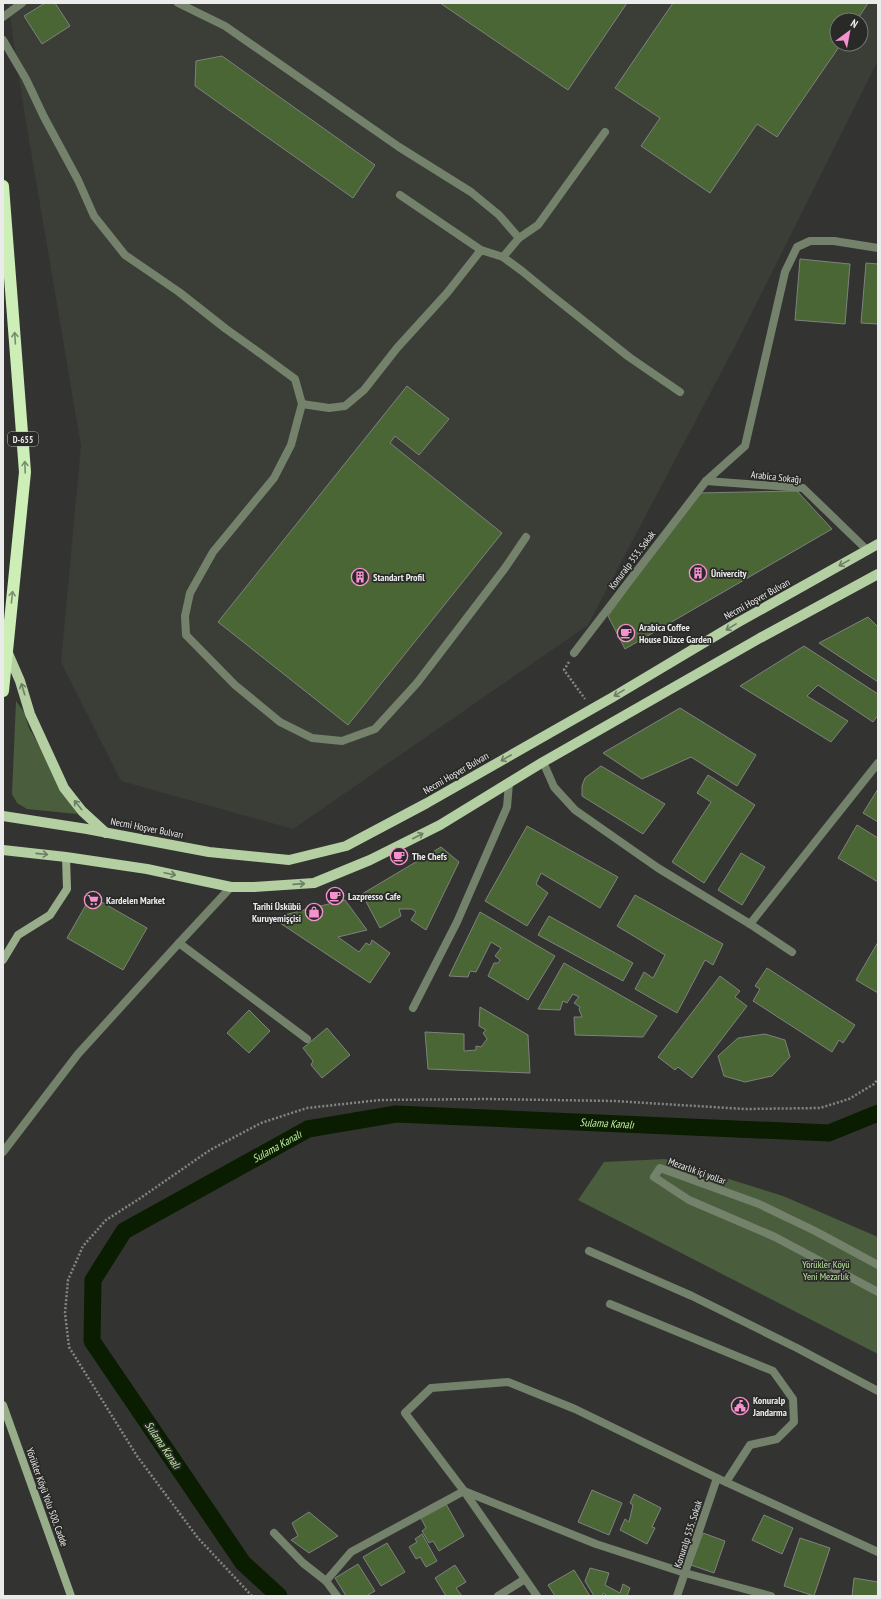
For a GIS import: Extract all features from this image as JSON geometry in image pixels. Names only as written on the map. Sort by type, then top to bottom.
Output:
[{"type":"highway","name":"D-655","points":[[3,186],[25,472],[6,649],[3,691]]},
{"type":"main road","name":"Necmi Hoşver Bulvarı","points":[[3,816],[208,852],[289,860],[346,846],[427,803],[592,709],[737,623],[878,544]]},
{"type":"main road","points":[[3,850],[66,856],[147,869],[231,887],[314,883],[370,860],[440,825],[508,783],[760,638],[878,574]]},
{"type":"main road","points":[[6,649],[20,682],[36,728],[64,788],[82,811],[106,833]]},
{"type":"street","points":[[3,17],[22,3]]},
{"type":"street","points":[[178,3],[225,26],[399,147],[470,192],[499,215],[519,238]]},
{"type":"street","points":[[3,40],[26,79],[44,117],[78,180],[94,216],[125,255],[179,292],[294,379],[302,404],[291,445],[274,478],[213,552],[190,593],[185,616],[186,635],[235,685],[280,722],[312,738],[342,741],[375,729],[417,683],[505,568],[526,537]]},
{"type":"street","points":[[503,257],[519,238],[538,225],[605,132]]},
{"type":"street","points":[[400,195],[481,250],[503,257],[522,270],[629,357],[680,392]]},
{"type":"street","name":"Konuralp 353. Sokak","points":[[574,653],[706,480],[745,446],[785,272],[797,248],[810,241],[834,241],[878,248]]},
{"type":"street","points":[[302,404],[328,408],[345,406],[364,390],[397,348],[447,294],[481,250]]},
{"type":"street","name":"Arabica Sokağı","points":[[706,480],[803,488],[867,550]]},
{"type":"street","points":[[544,762],[554,787],[575,810],[658,868],[750,924],[792,952]]},
{"type":"street","points":[[750,924],[878,763]]},
{"type":"street","points":[[413,1008],[456,922],[506,807],[508,783]]},
{"type":"street","points":[[3,960],[18,935],[50,915],[68,889],[66,856]]},
{"type":"street","points":[[3,1152],[78,1054],[231,887]]},
{"type":"street","points":[[179,943],[307,1039]]},
{"type":"street","name":"Mezarlık içi yollar","points":[[878,1265],[815,1231],[759,1204],[660,1168],[654,1177],[689,1200],[774,1238],[878,1292]]},
{"type":"street","points":[[589,1251],[692,1296],[797,1348],[878,1392]]},
{"type":"street","points":[[610,1304],[773,1371],[793,1399],[794,1422],[777,1439],[750,1445],[726,1482]]},
{"type":"street","points":[[537,1596],[464,1491],[405,1413],[431,1388],[508,1382],[575,1409],[717,1478],[878,1552]]},
{"type":"street","name":"Yörükler Köyü Yolu 500. Cadde","points":[[3,1405],[71,1596]]},
{"type":"street","name":"Konuralp 535. Sokak","points":[[677,1596],[717,1478]]},
{"type":"street","points":[[464,1491],[596,1544],[685,1573],[771,1596]]},
{"type":"street","points":[[326,1581],[351,1552],[464,1491]]},
{"type":"street","points":[[274,1533],[303,1563],[326,1581],[336,1596]]},
{"type":"street","points":[[498,1596],[525,1579]]},
{"type":"path","points":[[574,653],[564,670],[592,709]]},
{"type":"path","points":[[252,1596],[198,1538],[142,1462],[69,1347],[65,1313],[68,1280],[83,1246],[106,1220],[210,1150],[261,1123],[307,1108],[380,1100],[488,1099],[614,1101],[745,1109],[820,1108],[849,1099],[874,1084],[878,1079]]},
{"type":"shaded area","name":"Standart Profil","points":[[8,3],[878,3],[878,60],[735,346],[588,625],[293,829],[121,781],[61,662],[81,446],[24,110]]},
{"type":"green space","points":[[16,701],[24,712],[29,728],[76,808],[77,814],[27,809],[17,803],[12,794]]},
{"type":"green space","name":"Yörükler Köyü Yeni Mezarlık","points":[[665,1159],[783,1196],[878,1237],[878,1354],[578,1200],[604,1162]]},
{"type":"building","points":[[45,3],[55,3],[70,26],[42,44],[24,16]]},
{"type":"building","points":[[440,3],[627,3],[568,90]]},
{"type":"building","points":[[673,3],[868,3],[862,12],[829,12],[829,52],[835,52],[777,137],[757,124],[710,193],[641,146],[660,118],[615,88]]},
{"type":"building","points":[[222,56],[375,165],[353,198],[195,86],[196,61]]},
{"type":"building","points":[[800,259],[850,264],[845,324],[795,320]]},
{"type":"building","points":[[866,263],[878,264],[878,324],[861,323]]},
{"type":"building","name":"Standart Profil","points":[[407,386],[449,419],[419,455],[395,436],[390,443],[502,533],[348,725],[218,622]]},
{"type":"building","name":"Ünivercity","points":[[797,491],[832,529],[625,649],[608,616],[697,493]]},
{"type":"building","points":[[868,617],[878,627],[878,682],[819,643]]},
{"type":"building","points":[[804,646],[878,694],[878,715],[873,722],[818,685],[807,696],[848,721],[831,742],[740,686]]},
{"type":"building","points":[[680,708],[756,755],[737,786],[691,757],[642,779],[603,753]]},
{"type":"building","points":[[601,766],[665,804],[643,834],[582,796],[582,786],[585,778]]},
{"type":"building","points":[[708,775],[755,805],[704,883],[672,862],[711,802],[697,793]]},
{"type":"building","points":[[878,789],[878,822],[863,813]]},
{"type":"building","points":[[857,825],[878,838],[878,882],[838,858]]},
{"type":"building","points":[[527,826],[618,877],[600,908],[541,873],[536,884],[548,893],[527,926],[485,901]]},
{"type":"building","points":[[441,847],[459,862],[426,930],[411,920],[416,912],[412,909],[399,909],[401,916],[380,928],[362,894]]},
{"type":"building","points":[[741,853],[765,867],[742,905],[718,890]]},
{"type":"building","points":[[635,895],[723,944],[713,965],[705,960],[677,1013],[635,989],[644,972],[653,978],[665,955],[617,926]]},
{"type":"building","points":[[91,896],[147,928],[123,970],[67,938]]},
{"type":"building","points":[[345,900],[367,930],[338,937],[359,952],[366,943],[370,945],[372,940],[390,953],[370,983],[280,923],[284,915]]},
{"type":"building","points":[[480,912],[555,956],[528,1000],[488,976],[494,963],[498,963],[500,960],[495,956],[501,948],[491,942],[476,972],[470,971],[468,977],[449,976]]},
{"type":"building","points":[[549,916],[633,963],[623,981],[538,935]]},
{"type":"building","points":[[878,942],[878,993],[856,980]]},
{"type":"building","points":[[564,963],[657,1016],[643,1037],[575,1035],[574,1017],[582,1017],[579,1009],[580,1007],[574,1003],[579,997],[573,994],[567,1003],[563,1001],[560,1010],[538,1009]]},
{"type":"building","points":[[767,968],[855,1025],[843,1043],[839,1040],[832,1052],[753,1001],[760,989],[755,986]]},
{"type":"building","points":[[720,976],[740,991],[735,997],[747,1006],[692,1078],[678,1067],[675,1070],[658,1057]]},
{"type":"building","points":[[480,1007],[528,1035],[530,1073],[428,1069],[425,1032],[464,1034],[464,1051],[476,1050],[476,1046],[481,1047],[487,1039],[483,1033],[486,1030],[479,1026]]},
{"type":"building","points":[[249,1010],[270,1031],[249,1053],[227,1033]]},
{"type":"building","points":[[327,1028],[350,1055],[322,1078],[311,1065],[313,1061],[303,1048]]},
{"type":"building","points":[[765,1034],[785,1040],[790,1057],[772,1076],[745,1082],[724,1076],[718,1056],[738,1038]]},
{"type":"building","points":[[592,1490],[622,1503],[609,1535],[578,1522]]},
{"type":"building","points":[[634,1494],[661,1508],[652,1527],[655,1528],[647,1544],[620,1530],[625,1519],[629,1522],[633,1505],[630,1503]]},
{"type":"building","points":[[446,1504],[464,1536],[439,1551],[433,1541],[429,1543],[422,1531],[426,1528],[421,1518]]},
{"type":"building","points":[[309,1512],[338,1536],[309,1553],[291,1540],[298,1536],[292,1523]]},
{"type":"building","points":[[764,1515],[793,1528],[782,1554],[752,1540]]},
{"type":"building","points":[[703,1533],[725,1541],[714,1573],[691,1565]]},
{"type":"building","points":[[422,1534],[437,1561],[426,1567],[420,1557],[416,1559],[409,1547],[417,1542],[415,1539]]},
{"type":"building","points":[[800,1538],[830,1548],[814,1596],[784,1586]]},
{"type":"building","points":[[387,1543],[405,1572],[381,1586],[363,1557]]},
{"type":"building","points":[[358,1564],[375,1591],[366,1596],[346,1596],[335,1578]]},
{"type":"building","points":[[455,1565],[466,1582],[456,1588],[462,1596],[446,1596],[435,1578]]},
{"type":"building","points":[[590,1568],[609,1573],[605,1585],[620,1593],[623,1584],[630,1588],[627,1596],[608,1596],[603,1593],[602,1596],[594,1596],[585,1581]]},
{"type":"building","points":[[574,1570],[590,1596],[555,1596],[548,1585]]},
{"type":"building","points":[[854,1578],[878,1582],[878,1596],[852,1596]]},
{"type":"waterway","name":"Sulama Kanalı","points":[[279,1596],[243,1563],[92,1341],[93,1280],[124,1231],[308,1129],[396,1114],[829,1133],[878,1113]]},
{"type":"place","name":"Ünivercity","points":[[698,573]]},
{"type":"place","name":"Standart Profil","points":[[360,577]]},
{"type":"place","name":"Arabica Coffee House Düzce Garden","points":[[626,633]]},
{"type":"place","name":"The Chefs","points":[[399,856]]},
{"type":"place","name":"Lazpresso Cafe","points":[[335,896]]},
{"type":"place","name":"Kardelen Market","points":[[93,900]]},
{"type":"place","name":"Tarihi Üskübü Kuruyemişçisi","points":[[314,912]]},
{"type":"place","name":"Konuralp Jandarma","points":[[740,1406]]}]
